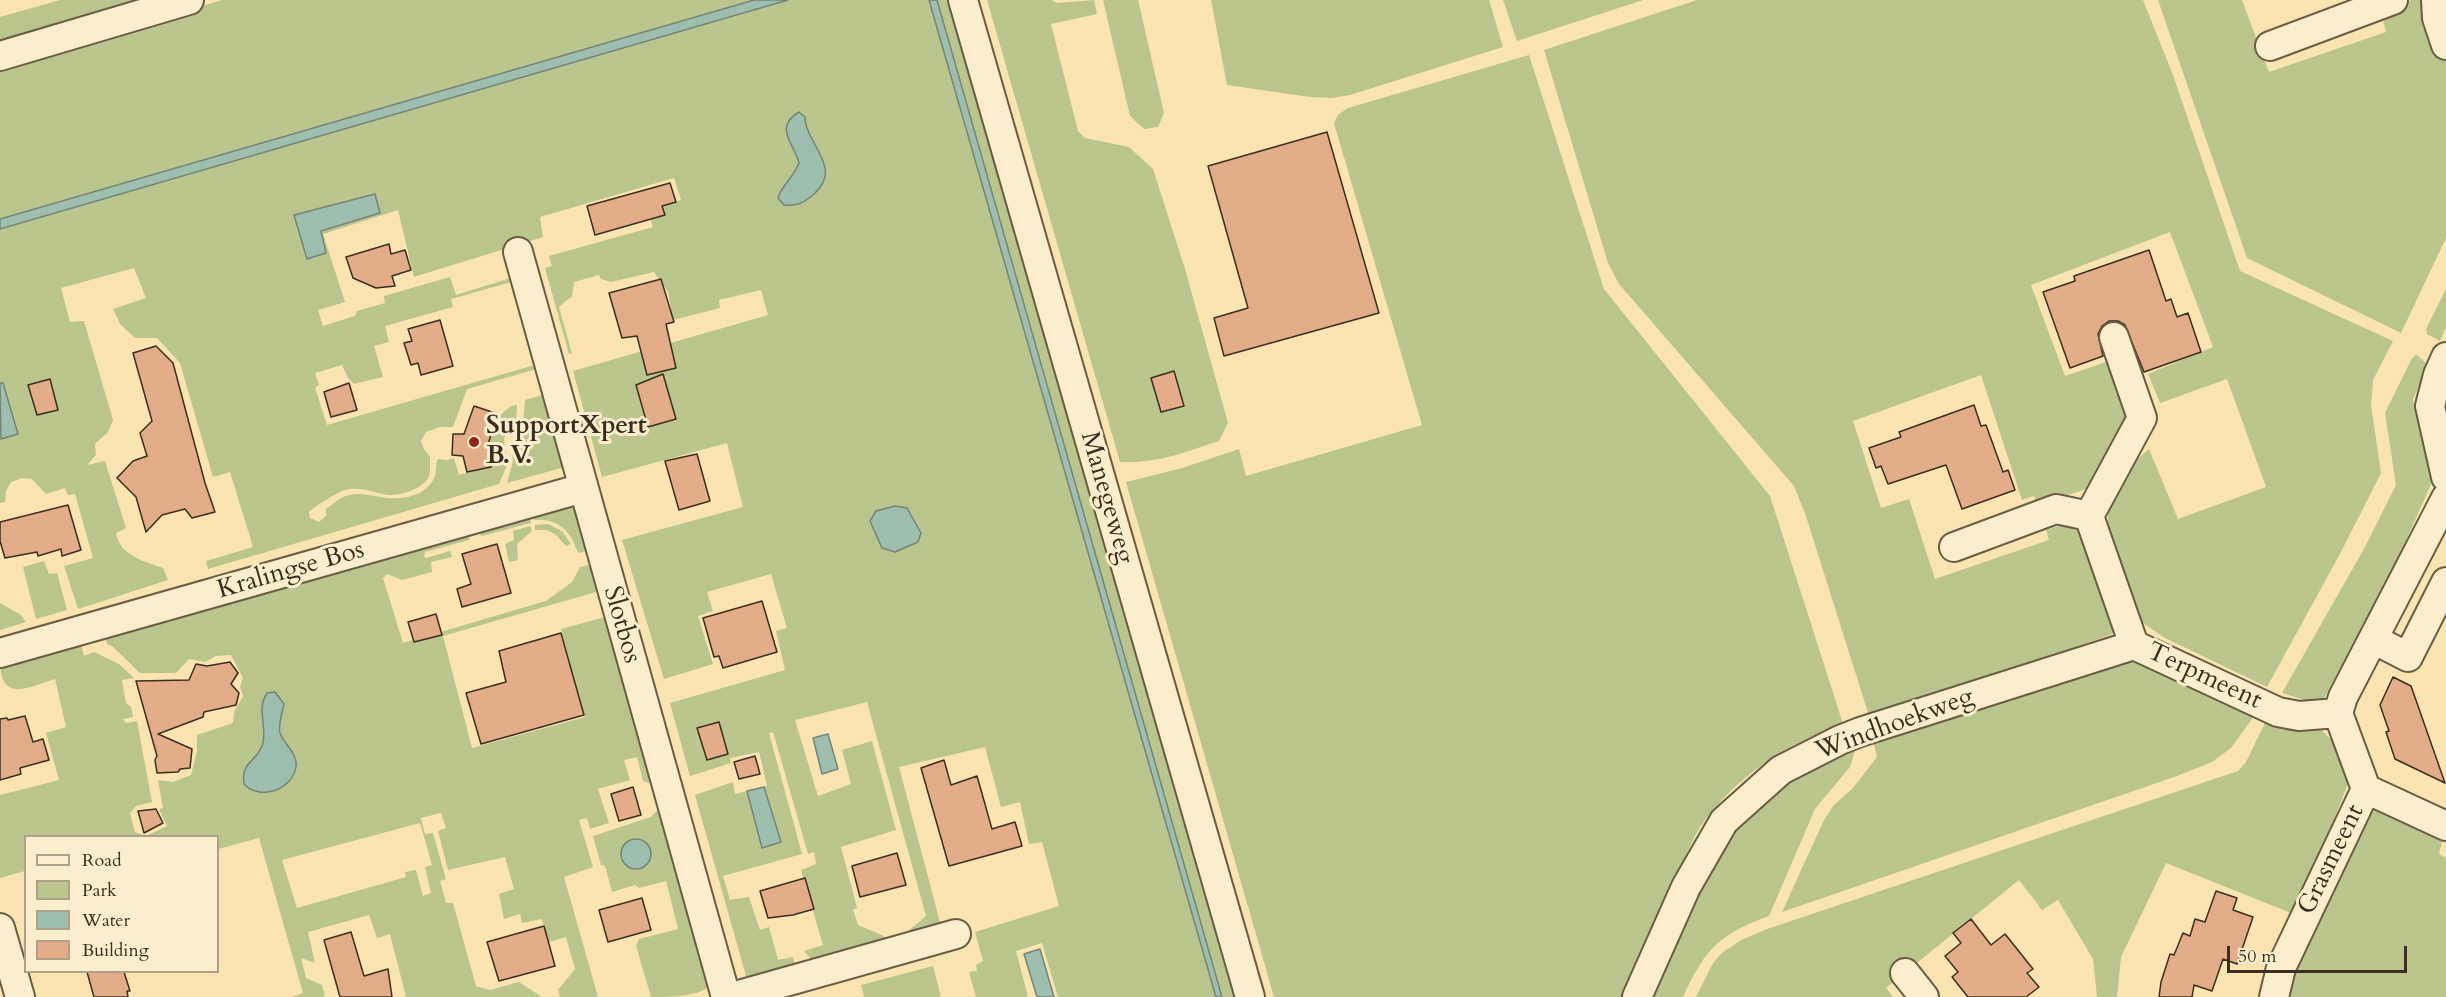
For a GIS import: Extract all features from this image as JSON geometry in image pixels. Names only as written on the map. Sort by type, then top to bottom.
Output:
[{"type":"street","points":[[0,56],[189,0]]},
{"type":"street","name":"Manegeweg","points":[[963,0],[1250,997]]},
{"type":"street","points":[[2270,46],[2393,0]]},
{"type":"street","points":[[2436,0],[2437,18],[2446,45]]},
{"type":"street","name":"Slotbos","points":[[518,252],[726,997]]},
{"type":"street","points":[[1954,547],[2056,509],[2089,516],[2142,418],[2114,337]]},
{"type":"street","points":[[2446,357],[2438,375],[2430,406],[2446,477]]},
{"type":"street","name":"Kralingse Bos","points":[[0,653],[583,488]]},
{"type":"street","points":[[2446,498],[2343,697],[2338,713],[2366,789],[2446,826]]},
{"type":"street","name":"Terpmeent","points":[[2089,516],[2134,645],[2278,712],[2299,716],[2338,713]]},
{"type":"street","points":[[2373,639],[2408,657],[2446,582]]},
{"type":"street","name":"Windhoekweg","points":[[1637,997],[1686,887],[1724,821],[1781,770],[1860,732],[2134,645]]},
{"type":"street","name":"Grasmeent","points":[[2274,997],[2281,968],[2366,789]]},
{"type":"street","points":[[0,928],[20,997]]},
{"type":"street","points":[[732,997],[956,934]]},
{"type":"street","points":[[1905,973],[1924,997]]},
{"type":"green space","points":[[60,0],[138,0],[0,40],[0,17]]},
{"type":"green space","points":[[222,0],[754,0],[0,219],[0,67]]},
{"type":"green space","points":[[788,0],[929,0],[1216,997],[1058,997],[1042,943],[1016,951],[1028,997],[976,997],[969,972],[977,971],[976,965],[983,961],[975,932],[1059,906],[1042,842],[1029,844],[1020,802],[1001,807],[985,747],[899,767],[942,930],[905,940],[908,931],[926,916],[867,702],[795,720],[818,796],[851,784],[842,750],[872,741],[896,830],[841,847],[857,908],[853,910],[858,925],[884,936],[887,944],[816,965],[804,951],[823,945],[801,870],[816,864],[814,852],[808,854],[773,732],[769,733],[802,854],[723,876],[730,900],[749,897],[760,930],[769,927],[778,960],[793,957],[796,969],[748,983],[695,795],[733,782],[735,794],[767,786],[759,752],[730,758],[731,763],[690,776],[670,703],[785,670],[776,631],[787,628],[771,574],[707,592],[713,611],[698,616],[713,664],[664,679],[622,540],[743,507],[727,443],[602,477],[573,371],[768,315],[761,290],[719,300],[720,308],[673,320],[668,292],[654,272],[611,282],[601,279],[599,275],[574,282],[572,296],[559,307],[572,354],[569,354],[545,268],[552,266],[549,256],[653,227],[650,218],[662,206],[681,200],[674,178],[540,217],[543,237],[414,277],[398,210],[323,234],[345,302],[318,310],[323,326],[355,316],[357,311],[385,303],[384,296],[450,277],[456,295],[514,277],[515,281],[451,299],[453,307],[385,326],[389,342],[374,346],[383,377],[354,384],[348,378],[342,365],[315,373],[319,385],[315,388],[327,425],[538,364],[540,368],[467,389],[453,427],[440,427],[426,432],[421,441],[430,457],[430,469],[427,480],[419,487],[409,492],[393,495],[362,489],[345,490],[311,510],[310,518],[319,522],[326,516],[326,509],[338,500],[354,494],[398,498],[419,493],[434,479],[438,459],[454,458],[459,475],[493,465],[488,444],[491,430],[502,413],[517,405],[516,421],[504,438],[507,465],[499,484],[208,569],[206,561],[253,547],[230,472],[213,477],[180,363],[157,338],[135,338],[120,324],[113,309],[146,298],[134,268],[61,288],[70,322],[84,321],[113,420],[108,432],[95,444],[96,455],[87,465],[105,461],[126,528],[116,533],[122,547],[141,560],[163,568],[168,580],[78,609],[64,566],[93,558],[75,494],[68,495],[65,488],[46,494],[32,479],[22,478],[11,482],[6,491],[5,502],[0,503],[0,229]]},
{"type":"green space","points":[[937,0],[951,0],[1243,997],[1222,997]]},
{"type":"green space","points":[[987,0],[1051,0],[1057,3],[1094,0],[1097,14],[1051,24],[1078,131],[1085,138],[1129,147],[1153,169],[1185,269],[1228,423],[1219,441],[1158,459],[1120,462]]},
{"type":"green space","points":[[1103,0],[1138,0],[1164,113],[1158,127],[1144,129],[1130,116]]},
{"type":"green space","points":[[1211,0],[1489,0],[1503,47],[1350,95],[1332,98],[1227,85]]},
{"type":"green space","points":[[1503,0],[1643,0],[1517,41]]},
{"type":"green space","points":[[1697,0],[2143,0],[2173,75],[2240,271],[2393,341],[2373,380],[2371,405],[2381,473],[2341,552],[2267,687],[2165,638],[2140,621],[2108,532],[2108,512],[2126,469],[2149,449],[2178,519],[2266,487],[2227,379],[2160,403],[2148,374],[2213,347],[2170,232],[2031,285],[2065,376],[2112,360],[2130,411],[2093,487],[2037,505],[2034,496],[2022,500],[1981,375],[1853,421],[1881,508],[1909,499],[1935,579],[2049,540],[2046,530],[2069,523],[2081,526],[2115,633],[1870,719],[1805,513],[1794,486],[1619,284],[1608,263],[1544,50]]},
{"type":"green space","points":[[2158,0],[2242,0],[2269,72],[2386,32],[2381,10],[2412,0],[2421,0],[2430,9],[2446,59],[2446,238],[2401,333],[2247,258]]},
{"type":"green space","points":[[1529,55],[1604,289],[1770,496],[1845,730],[1824,733],[1782,752],[1741,782],[1708,816],[1696,834],[1623,997],[1274,997],[1126,482],[1182,468],[1239,449],[1246,476],[1422,425],[1334,123],[1338,115],[1348,108]]},
{"type":"green space","points":[[2446,289],[2446,327],[2440,341],[2427,334],[2426,329]]},
{"type":"green space","points":[[2416,354],[2428,365],[2413,399],[2432,482],[2392,572],[2323,700],[2308,701],[2282,693],[2365,547],[2396,485],[2385,413]]},
{"type":"green space","points":[[546,394],[565,467],[507,483],[513,461],[511,443],[523,426],[525,400]]},
{"type":"green space","points":[[570,505],[577,509],[591,550],[578,553],[572,538],[557,524],[534,520],[532,510]]},
{"type":"green space","points":[[528,512],[531,523],[482,536],[479,533],[470,535],[469,540],[425,552],[426,558],[450,551],[452,557],[431,562],[432,572],[402,580],[387,574],[383,578],[403,643],[546,601],[572,582],[580,567],[595,563],[603,590],[443,636],[472,748],[585,717],[561,629],[609,616],[659,786],[643,781],[637,757],[624,760],[630,780],[598,789],[609,823],[590,829],[587,818],[579,820],[593,867],[564,877],[598,997],[560,997],[558,990],[575,969],[566,937],[549,942],[542,919],[522,923],[520,914],[504,919],[499,894],[514,889],[505,857],[448,870],[438,831],[446,828],[441,813],[421,818],[425,834],[433,833],[446,879],[440,881],[446,903],[453,903],[476,986],[490,990],[519,982],[542,997],[406,997],[390,934],[377,938],[369,915],[308,932],[315,963],[301,958],[306,978],[322,985],[325,997],[292,997],[303,993],[259,838],[219,849],[219,835],[148,835],[167,826],[159,809],[163,808],[158,780],[173,782],[191,775],[197,751],[197,735],[233,723],[234,712],[243,696],[240,687],[243,678],[231,655],[216,656],[205,662],[189,659],[176,673],[140,673],[107,644],[105,633]],"holes":[[[420,823],[432,865],[425,867],[431,893],[423,896],[416,870],[405,872],[406,877],[297,908],[282,860]]]},
{"type":"green space","points":[[548,524],[562,531],[571,544],[566,546],[555,534],[546,530],[535,530],[535,525]]},
{"type":"green space","points":[[530,526],[532,531],[517,544],[518,560],[509,562],[505,544],[514,540],[513,531]]},
{"type":"green space","points":[[44,561],[49,574],[57,573],[67,610],[36,619],[23,567]]},
{"type":"green space","points":[[0,603],[21,615],[26,622],[0,630]]},
{"type":"green space","points":[[80,640],[84,656],[94,652],[119,664],[134,678],[122,680],[126,703],[131,707],[133,717],[123,719],[126,723],[137,721],[152,802],[136,806],[130,813],[135,832],[143,835],[24,835],[24,871],[0,878],[0,795],[59,780],[46,733],[66,727],[55,679],[27,688],[11,688],[2,676],[0,664]]},
{"type":"green space","points":[[2130,644],[2254,716],[2231,748],[2212,762],[2177,776],[1782,912],[1824,820],[1834,805],[1853,788],[1877,757],[1872,736]]},
{"type":"green space","points":[[2265,723],[2302,729],[2320,729],[2334,742],[2349,781],[2324,845],[2291,913],[2166,863],[2121,957],[2117,997],[2097,997],[2093,959],[2058,900],[2042,910],[2019,880],[1886,988],[1893,997],[1696,997],[1713,963],[1722,953],[1741,940],[1767,929],[2238,771],[2246,762]]},
{"type":"green space","points":[[1855,751],[1850,767],[1815,809],[1769,916],[1738,930],[1715,945],[1691,980],[1683,997],[1651,997],[1718,851],[1755,807],[1791,780]]},
{"type":"green space","points":[[663,804],[714,982],[702,991],[694,993],[651,997],[636,946],[639,939],[678,929],[666,881],[639,888],[635,885],[612,892],[593,836],[651,817]]},
{"type":"green space","points":[[2372,807],[2443,837],[2439,854],[2446,858],[2446,997],[2286,997],[2307,944]]},
{"type":"green space","points":[[933,966],[941,997],[864,997],[861,985]]},
{"type":"water","points":[[754,0],[788,0],[0,229],[0,219]]},
{"type":"water","points":[[929,0],[937,0],[1222,997],[1216,997]]},
{"type":"water","points":[[799,112],[805,117],[807,127],[821,156],[825,175],[822,184],[807,200],[784,205],[778,198],[799,163],[786,129],[787,123]]},
{"type":"water","points":[[375,194],[380,213],[321,231],[326,253],[307,259],[294,215]]},
{"type":"water","points":[[0,383],[3,383],[18,434],[1,439]]},
{"type":"water","points":[[895,506],[907,508],[921,533],[918,542],[895,552],[882,548],[870,521],[876,511]]},
{"type":"water","points":[[275,692],[284,704],[280,733],[293,753],[296,767],[293,775],[282,787],[258,792],[244,784],[245,770],[258,754],[263,743],[262,705],[264,699],[267,693]]},
{"type":"water","points":[[828,734],[838,769],[822,774],[813,738]]},
{"type":"water","points":[[764,787],[781,842],[762,848],[747,791]]},
{"type":"water","points":[[636,839],[642,840],[650,848],[650,860],[642,868],[636,869],[630,868],[622,860],[621,854],[622,848],[630,840]]},
{"type":"water","points":[[1040,949],[1054,997],[1037,997],[1024,954]]},
{"type":"building","points":[[1327,132],[1379,313],[1224,356],[1214,318],[1248,308],[1208,166]]},
{"type":"building","points":[[670,183],[676,202],[662,206],[665,215],[595,235],[587,206]]},
{"type":"building","points":[[389,244],[391,254],[405,250],[411,270],[392,276],[395,286],[376,288],[353,278],[346,257]]},
{"type":"building","points":[[2149,250],[2166,301],[2171,299],[2177,317],[2188,313],[2201,352],[2144,372],[2125,325],[2118,321],[2109,321],[2102,326],[2098,334],[2103,356],[2070,368],[2043,292],[2075,281],[2074,276]]},
{"type":"building","points":[[661,279],[674,322],[666,324],[676,368],[647,375],[637,336],[622,338],[609,293]]},
{"type":"building","points":[[440,320],[453,366],[421,375],[418,363],[411,365],[404,343],[412,341],[408,329]]},
{"type":"building","points":[[156,346],[173,363],[215,512],[192,518],[185,509],[162,515],[146,532],[136,497],[117,478],[133,461],[147,456],[140,433],[152,421],[133,353]]},
{"type":"building","points":[[1174,371],[1184,406],[1161,412],[1151,378]]},
{"type":"building","points":[[663,374],[676,419],[648,427],[636,385]]},
{"type":"building","points":[[50,379],[58,410],[37,415],[28,385]]},
{"type":"building","points":[[349,383],[357,410],[331,417],[324,392]]},
{"type":"building","points":[[1974,405],[1981,426],[1986,425],[2003,472],[2008,470],[2015,490],[1962,509],[1946,465],[1888,484],[1881,466],[1876,468],[1869,448],[1901,437],[1899,432]]},
{"type":"building","points":[[474,406],[498,414],[488,444],[491,467],[467,472],[463,456],[452,455],[453,434],[464,434]]},
{"type":"building","points":[[697,454],[710,501],[679,510],[665,461]]},
{"type":"building","points":[[68,505],[81,550],[62,556],[61,549],[38,556],[37,552],[5,558],[0,541],[0,522]]},
{"type":"building","points":[[497,544],[511,593],[462,607],[457,589],[471,584],[462,554]]},
{"type":"building","points":[[762,601],[777,652],[723,668],[719,656],[714,657],[703,618]]},
{"type":"building","points":[[436,614],[442,635],[414,642],[408,622]]},
{"type":"building","points":[[561,633],[584,715],[481,744],[466,693],[506,682],[499,651]]},
{"type":"building","points":[[230,662],[238,673],[231,684],[239,693],[236,705],[204,712],[203,717],[158,734],[192,749],[190,768],[180,769],[178,772],[157,773],[155,760],[157,756],[136,681],[189,680],[196,664],[207,666]]},
{"type":"building","points":[[2393,677],[2411,686],[2445,783],[2395,759],[2380,705]]},
{"type":"building","points":[[25,716],[33,742],[43,739],[49,760],[20,768],[21,774],[0,780],[0,719],[7,718],[8,720]]},
{"type":"building","points":[[719,722],[728,754],[707,760],[697,728]]},
{"type":"building","points":[[755,756],[760,774],[739,779],[734,762]]},
{"type":"building","points":[[944,760],[951,785],[977,776],[992,829],[1015,822],[1022,846],[949,866],[921,768]]},
{"type":"building","points":[[633,787],[641,815],[619,821],[611,794]]},
{"type":"building","points":[[156,809],[163,823],[144,833],[138,811]]},
{"type":"building","points":[[897,853],[906,885],[860,897],[852,866]]},
{"type":"building","points":[[805,878],[814,909],[793,915],[768,918],[760,891]]},
{"type":"building","points":[[2216,891],[2237,898],[2233,910],[2253,917],[2237,964],[2223,959],[2212,991],[2194,985],[2192,997],[2159,997],[2170,954],[2174,955],[2183,933],[2190,936],[2195,919],[2205,922]]},
{"type":"building","points":[[642,898],[651,930],[608,942],[599,910]]},
{"type":"building","points":[[1971,919],[1991,945],[2005,934],[2033,969],[2027,973],[2039,987],[2026,997],[1968,997],[1952,977],[1958,972],[1945,956],[1961,943],[1953,933]]},
{"type":"building","points":[[544,926],[555,966],[499,981],[487,942]]},
{"type":"building","points":[[351,932],[364,976],[388,969],[392,997],[340,997],[324,940]]},
{"type":"building","points":[[87,973],[124,973],[130,991],[127,991],[128,997],[94,997]]},
{"type":"place","name":"SupportXpert B.V.","points":[[474,442]]}]
